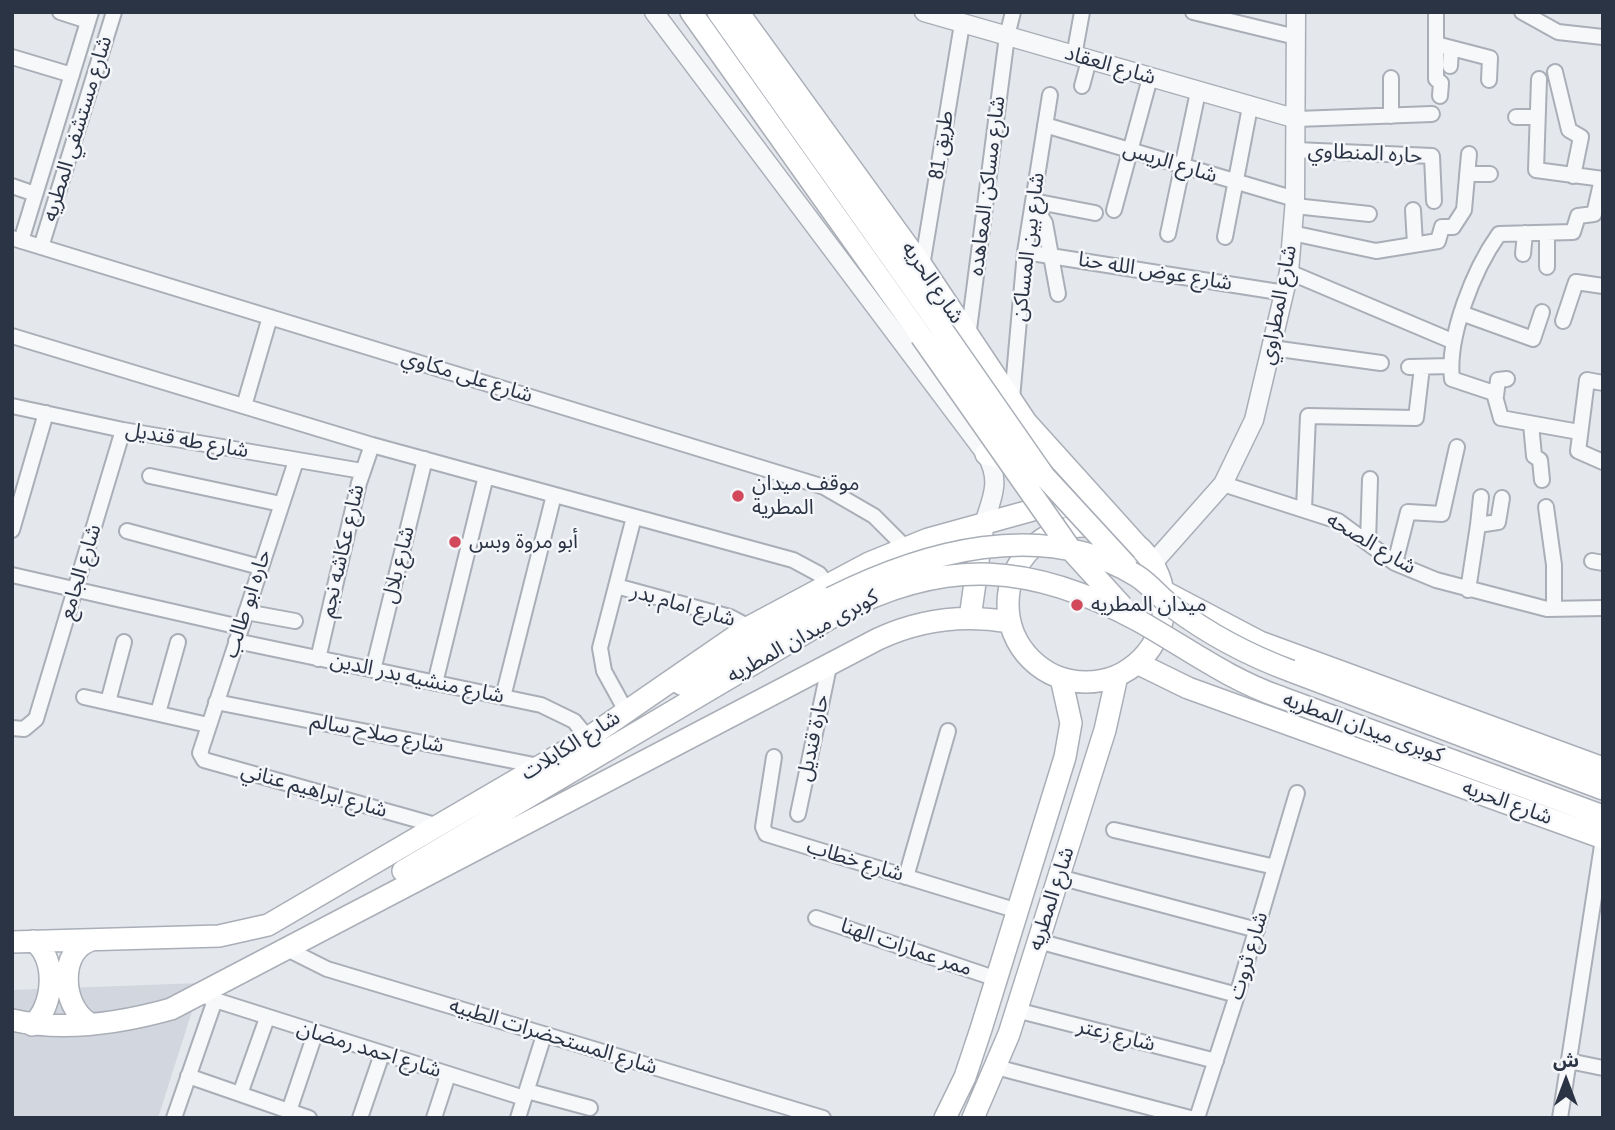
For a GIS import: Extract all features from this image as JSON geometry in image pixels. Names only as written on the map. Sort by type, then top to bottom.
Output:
[{"type":"main road","points":[[691,12],[930,331],[1044,476],[1145,570],[1163,591],[1260,642],[1602,762]]},
{"type":"main road","points":[[718,12],[930,331],[1071,550],[1103,588],[1140,622]]},
{"type":"main road","name":"شارع الحريه","points":[[738,12],[922,266],[1026,422],[1136,544]]},
{"type":"main road","points":[[986,454],[1004,458],[1017,453],[1026,443],[1026,422]]},
{"type":"main road","name":"شارع الكابلات","points":[[23,942],[219,936],[258,929],[279,920],[588,738],[749,626],[832,598],[906,548],[1041,507],[1061,505],[1091,513],[1111,530]]},
{"type":"main road","points":[[970,618],[984,523]]},
{"type":"main road","points":[[1145,570],[1136,544],[1111,530],[1073,527],[1048,535],[1028,551],[1010,584],[1009,622],[1028,657],[1061,678],[1089,682],[1117,676],[1137,663],[1152,646],[1161,625],[1163,591]]},
{"type":"main road","name":"كوبرى ميدان المطريه","points":[[634,706],[693,679],[865,581],[934,556],[994,545],[1069,549],[1145,570],[1171,606],[1238,650],[1603,789]]},
{"type":"main road","name":"كوبرى ميدان المطريه","points":[[315,933],[378,886],[832,598],[934,577],[996,573],[1082,593],[1140,622],[1204,663],[1247,685],[1603,816]]},
{"type":"main road","name":"شارع الكابلات","points":[[22,1022],[89,1023],[138,1018],[208,998],[285,948],[830,662],[904,627],[931,620],[970,618],[1009,622]]},
{"type":"main road","points":[[1256,711],[1243,694],[1243,672],[1258,654],[1281,650]]},
{"type":"main road","name":"شارع الحريه","points":[[1137,663],[1188,688],[1603,838]]},
{"type":"main road","name":"شارع المطريه","points":[[973,1118],[996,1067],[1016,1010],[1093,766],[1117,676]]},
{"type":"main road","name":"شارع المطريه","points":[[945,1118],[965,1077],[1065,757],[1071,723],[1061,678]]},
{"type":"main road","points":[[1065,757],[1082,754],[1093,766]]},
{"type":"main road","points":[[89,1023],[75,1013],[69,1002],[69,960],[80,944],[94,939]]},
{"type":"main road","points":[[22,1022],[46,1007],[49,964],[45,951],[23,942]]},
{"type":"street","points":[[60,12],[90,17]]},
{"type":"street","name":"شارع مستشفي المطريه","points":[[41,247],[114,12]]},
{"type":"street","name":"شارع العقاد","points":[[924,12],[1297,119]]},
{"type":"street","name":"شارع مساكن المعاهده","points":[[968,337],[1007,36],[1013,12]]},
{"type":"street","points":[[1082,12],[1082,86]]},
{"type":"street","points":[[1193,12],[1296,37]]},
{"type":"street","name":"شارع المطراوي","points":[[1145,570],[1223,484],[1254,420],[1289,272],[1295,203],[1296,12]]},
{"type":"street","points":[[1436,12],[1450,65]]},
{"type":"street","points":[[1522,12],[1558,32],[1603,37]]},
{"type":"street","points":[[658,15],[986,454],[996,481],[995,494],[984,523]]},
{"type":"street","name":"شارع مستشفي المطريه","points":[[17,239],[35,194],[90,17]]},
{"type":"street","name":"طريق 81","points":[[922,266],[951,18]]},
{"type":"street","points":[[1443,46],[1490,58],[1489,80]]},
{"type":"street","points":[[1440,96],[1441,83],[1436,79],[1443,46]]},
{"type":"street","points":[[12,57],[72,75]]},
{"type":"street","points":[[1555,72],[1569,130],[1581,137],[1573,176]]},
{"type":"street","points":[[1114,210],[1150,78]]},
{"type":"street","points":[[1391,78],[1391,116]]},
{"type":"street","points":[[1496,396],[1453,380],[1451,366],[1452,341],[1461,313],[1496,236],[1503,233],[1573,232],[1578,216],[1594,214],[1603,179],[1535,170],[1539,79]]},
{"type":"street","points":[[1168,234],[1198,92]]},
{"type":"street","name":"شارع بين المساكن","points":[[1012,399],[1025,252],[1050,95]]},
{"type":"street","points":[[1225,237],[1250,107]]},
{"type":"street","points":[[1297,119],[1432,114]]},
{"type":"street","points":[[1516,117],[1537,117]]},
{"type":"street","name":"شارع الريس","points":[[1045,125],[1236,182],[1295,203],[1369,214]]},
{"type":"street","name":"حاره المنطاوي","points":[[1296,150],[1432,156],[1434,201]]},
{"type":"street","points":[[1292,233],[1370,250],[1438,240],[1442,228],[1454,225],[1464,212],[1469,153]]},
{"type":"street","points":[[1467,174],[1490,174]]},
{"type":"street","points":[[12,186],[35,194]]},
{"type":"street","points":[[1033,203],[1095,213]]},
{"type":"street","points":[[1033,203],[1045,223],[1058,294]]},
{"type":"street","points":[[1413,210],[1415,244]]},
{"type":"street","points":[[1523,254],[1525,233]]},
{"type":"street","points":[[1547,233],[1547,267]]},
{"type":"street","name":"شارع على مكاوي","points":[[17,239],[824,487],[874,516],[906,548]]},
{"type":"street","name":"شارع عوض الله حنا","points":[[1025,252],[1285,293]]},
{"type":"street","points":[[1289,272],[1452,341]]},
{"type":"street","points":[[1563,321],[1575,283],[1603,286]]},
{"type":"street","points":[[1461,313],[1533,339],[1542,312]]},
{"type":"street","points":[[244,406],[270,317]]},
{"type":"street","points":[[12,336],[372,445],[793,560],[819,574],[832,598]]},
{"type":"street","points":[[1272,348],[1381,363]]},
{"type":"street","points":[[1304,509],[1308,416],[1416,418],[1415,367],[1451,366]]},
{"type":"street","points":[[1507,379],[1498,380],[1496,396],[1501,418],[1580,432]]},
{"type":"street","points":[[1603,383],[1587,380],[1579,453],[1603,462]]},
{"type":"street","name":"شارع طه قنديل","points":[[12,406],[123,430],[362,471]]},
{"type":"street","points":[[12,530],[46,413]]},
{"type":"street","points":[[1531,424],[1534,456],[1539,460],[1542,480]]},
{"type":"street","name":"شارع الجامع","points":[[12,727],[29,727],[38,713],[123,430]]},
{"type":"street","name":"شارع عكاشه نجم","points":[[318,659],[362,471],[372,445]]},
{"type":"street","points":[[1395,563],[1408,512],[1442,514],[1457,447]]},
{"type":"street","name":"شارع بلال","points":[[373,670],[425,459]]},
{"type":"street","name":"حاره ابو طالب","points":[[201,747],[296,461]]},
{"type":"street","points":[[150,476],[281,504]]},
{"type":"street","points":[[435,683],[486,476]]},
{"type":"street","points":[[1367,542],[1370,480]]},
{"type":"street","name":"شارع الصحه","points":[[1223,484],[1338,521],[1395,563],[1412,572],[1468,590],[1554,609],[1603,608]]},
{"type":"street","points":[[503,697],[554,495]]},
{"type":"street","points":[[1468,590],[1481,497]]},
{"type":"street","points":[[1478,525],[1499,522],[1502,498]]},
{"type":"street","points":[[1546,507],[1554,565],[1554,609]]},
{"type":"street","points":[[634,517],[600,648],[607,680],[634,706]]},
{"type":"street","points":[[127,531],[260,568]]},
{"type":"street","points":[[12,575],[240,627]]},
{"type":"street","name":"شارع امام بدر","points":[[616,586],[730,617],[749,626]]},
{"type":"street","points":[[246,612],[295,621]]},
{"type":"street","name":"شارع منشيه بدر الدين","points":[[236,641],[503,697],[561,713],[574,722],[588,738]]},
{"type":"street","points":[[108,702],[124,642]]},
{"type":"street","points":[[158,713],[178,642]]},
{"type":"street","name":"حارة قنديل","points":[[798,814],[830,662]]},
{"type":"street","points":[[84,697],[208,725]]},
{"type":"street","name":"شارع صلاح سالم","points":[[216,702],[539,766]]},
{"type":"street","points":[[906,877],[948,732]]},
{"type":"street","name":"شارع ابراهيم عناني","points":[[201,747],[204,760],[439,826]]},
{"type":"street","name":"شارع خطاب","points":[[774,757],[763,825],[766,834],[1018,911]]},
{"type":"street","name":"شارع ثروت","points":[[1197,1118],[1297,793]]},
{"type":"street","points":[[1114,830],[1275,867]]},
{"type":"street","points":[[1560,1118],[1603,838]]},
{"type":"street","points":[[1059,877],[1257,930]]},
{"type":"street","name":"ممر عمارات الهنا","points":[[816,918],[996,979]]},
{"type":"street","points":[[1038,941],[1237,995]]},
{"type":"street","name":"شارع المستحضرات الطبيه","points":[[285,948],[327,969],[823,1118]]},
{"type":"street","points":[[174,1118],[208,998]]},
{"type":"street","name":"شارع احمد رمضان","points":[[208,998],[448,1075],[590,1108]]},
{"type":"street","name":"شارع زعتر","points":[[1016,1010],[1216,1062]]},
{"type":"street","points":[[240,1094],[267,1018]]},
{"type":"street","points":[[289,1111],[315,1034]]},
{"type":"street","points":[[519,1118],[544,1035]]},
{"type":"street","points":[[360,1118],[382,1054]]},
{"type":"street","points":[[1569,1061],[1603,1068]]},
{"type":"street","points":[[996,1067],[1190,1118]]},
{"type":"street","points":[[433,1118],[448,1075]]},
{"type":"street","points":[[188,1076],[309,1118]]},
{"type":"shaded area","points":[[201,983],[158,1118],[12,1118],[12,990]]},
{"type":"place","name":"موقف ميدان المطرية","points":[[738,496]]},
{"type":"place","name":"أبو مروة وبس","points":[[455,542]]},
{"type":"place","name":"ميدان المطريه","points":[[1077,605]]}]
